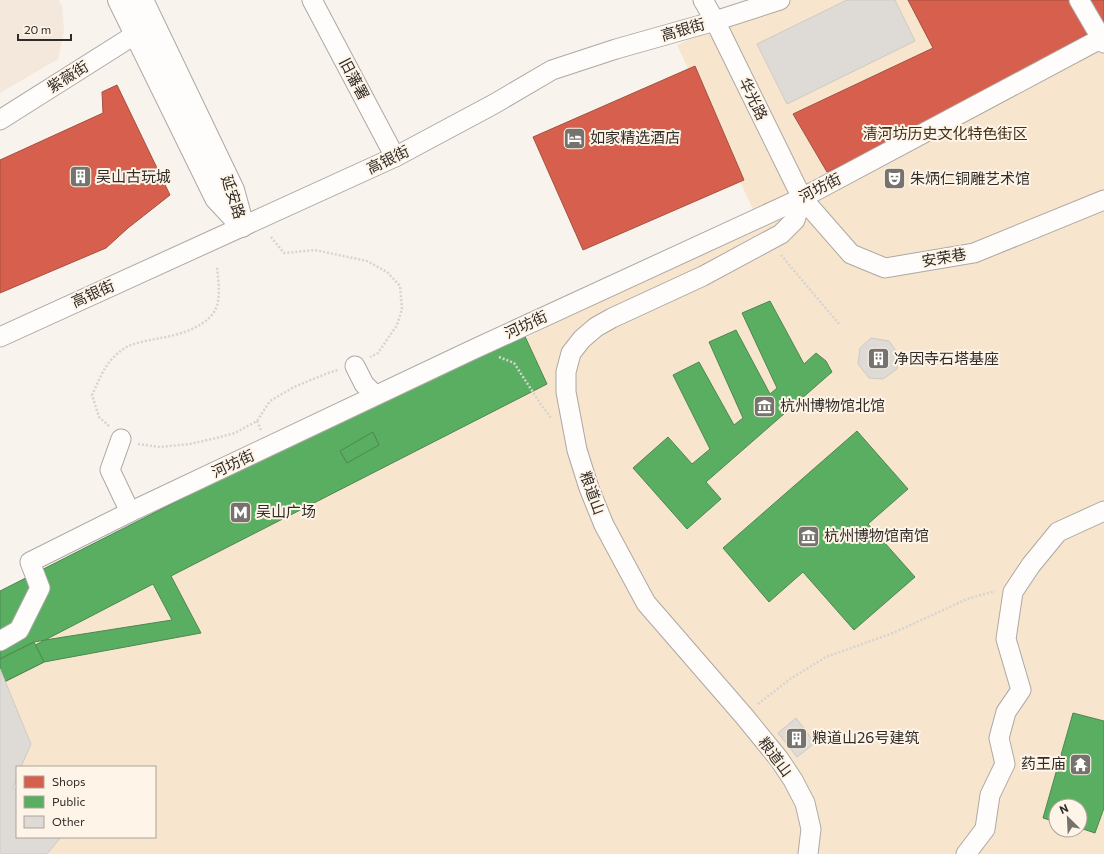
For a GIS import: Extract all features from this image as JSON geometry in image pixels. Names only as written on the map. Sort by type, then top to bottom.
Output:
[{"type":"main road","name":"延安路","points":[[119,0],[216,198],[242,226]]},
{"type":"main road","name":"延安路","points":[[142,0],[233,190],[242,226]]},
{"type":"street","name":"旧藩署","points":[[312,0],[395,157]]},
{"type":"street","name":"华光路","points":[[703,0],[715,21],[802,198]]},
{"type":"street","name":"高银街","points":[[0,337],[395,157],[494,104],[552,70],[616,49],[715,21],[780,0]]},
{"type":"street","points":[[1079,0],[1103,40]]},
{"type":"street","name":"紫薇街","points":[[0,120],[136,34]]},
{"type":"street","name":"河坊街","points":[[0,641],[19,630],[40,588],[30,562],[130,512],[479,347],[802,198],[1103,40]]},
{"type":"street","name":"安荣巷","points":[[802,198],[851,254],[885,268],[974,253],[1104,200]]},
{"type":"street","name":"粮道山","points":[[802,198],[795,220],[781,234],[703,276],[612,318],[596,327],[582,339],[571,353],[566,372],[566,392],[577,450],[589,488],[604,525],[646,604],[744,716],[779,759],[793,780],[805,803],[811,829],[808,854]]},
{"type":"street","points":[[355,366],[364,384],[372,392]]},
{"type":"street","points":[[122,439],[110,470],[130,512]]},
{"type":"street","points":[[966,854],[985,829],[990,796],[1005,764],[999,738],[1006,712],[1021,690],[1006,639],[1013,592],[1031,565],[1058,532],[1104,511]]},
{"type":"path","points":[[217,267],[218,302],[212,314],[194,329],[177,335],[125,347],[107,363],[92,395],[99,417],[122,439],[135,443],[160,447],[198,442],[235,432],[257,422],[270,401],[294,387],[328,373],[355,366],[378,353],[397,325],[402,309],[400,286],[388,272],[367,262],[315,250],[284,252],[271,237]]},
{"type":"path","points":[[769,240],[839,324]]},
{"type":"path","points":[[495,355],[514,364],[542,406],[555,422]]},
{"type":"path","points":[[744,716],[790,679],[826,657],[893,633],[967,599],[1017,585]]},
{"type":"shaded area","points":[[0,0],[59,0],[62,7],[64,31],[58,59],[0,93]]},
{"type":"green space","name":"清河坊历史文化特色街区","points":[[778,0],[1104,0],[1104,854],[0,854],[0,623],[755,214],[677,45]]},
{"type":"building: Shops","points":[[908,0],[1073,0],[1091,32],[884,147],[827,172],[793,114],[933,48]]},
{"type":"building: Shops","points":[[1087,0],[1104,0],[1104,22],[1100,22]]},
{"type":"building: Shops","points":[[695,66],[744,180],[583,250],[533,137]]},
{"type":"building: Shops","name":"吴山古玩城","points":[[117,85],[170,195],[128,228],[106,248],[0,293],[0,160],[103,113],[102,92]]},
{"type":"building: Public","name":"杭州博物馆北馆","points":[[770,301],[804,364],[816,353],[826,361],[832,372],[706,482],[721,499],[687,529],[633,468],[668,437],[692,464],[710,449],[673,375],[699,362],[734,425],[743,418],[709,342],[736,330],[770,394],[777,388],[742,313]]},
{"type":"building: Public","name":"吴山广场","points":[[522,330],[547,384],[171,576],[201,633],[44,662],[0,684],[0,663],[45,640],[34,642],[0,659],[0,591],[412,382]],"holes":[[[153,584],[172,620],[45,640]]]},
{"type":"building: Public","name":"杭州博物馆南馆","points":[[857,431],[908,489],[868,524],[915,577],[854,630],[803,572],[769,602],[723,548]]},
{"type":"building: Public","points":[[373,432],[379,445],[347,463],[340,451]]},
{"type":"building: Public","points":[[34,642],[44,662],[0,684],[0,659]]},
{"type":"building: Public","name":"药王庙","points":[[1073,713],[1104,721],[1104,808],[1095,833],[1088,831],[1088,798],[1049,798]]},
{"type":"building: Public","name":"药王庙","points":[[1048,800],[1048,820],[1043,818]]},
{"type":"building: Other","points":[[847,0],[895,0],[915,41],[787,104],[757,44]]},
{"type":"building: Other","name":"净因寺石塔基座","points":[[871,338],[889,341],[899,355],[897,369],[883,379],[869,378],[858,364],[860,348]]},
{"type":"building: Other","points":[[0,669],[31,744],[21,766],[16,766],[16,780],[13,788],[16,790],[16,838],[60,838],[47,854],[2,854],[0,852]]},
{"type":"building: Other","name":"粮道山26号建筑","points":[[796,718],[815,743],[797,757],[778,733]]},
{"type":"place","name":"如家精选酒店","points":[[574,138]]},
{"type":"place","name":"吴山古玩城","points":[[81,177]]},
{"type":"place","name":"朱炳仁铜雕艺术馆","points":[[894,179]]},
{"type":"place","name":"净因寺石塔基座","points":[[879,359]]},
{"type":"place","name":"杭州博物馆北馆","points":[[765,406]]},
{"type":"place","name":"吴山广场","points":[[241,512]]},
{"type":"place","name":"杭州博物馆南馆","points":[[808,536]]},
{"type":"place","name":"粮道山26号建筑","points":[[797,738]]},
{"type":"place","name":"药王庙","points":[[1081,764]]}]
